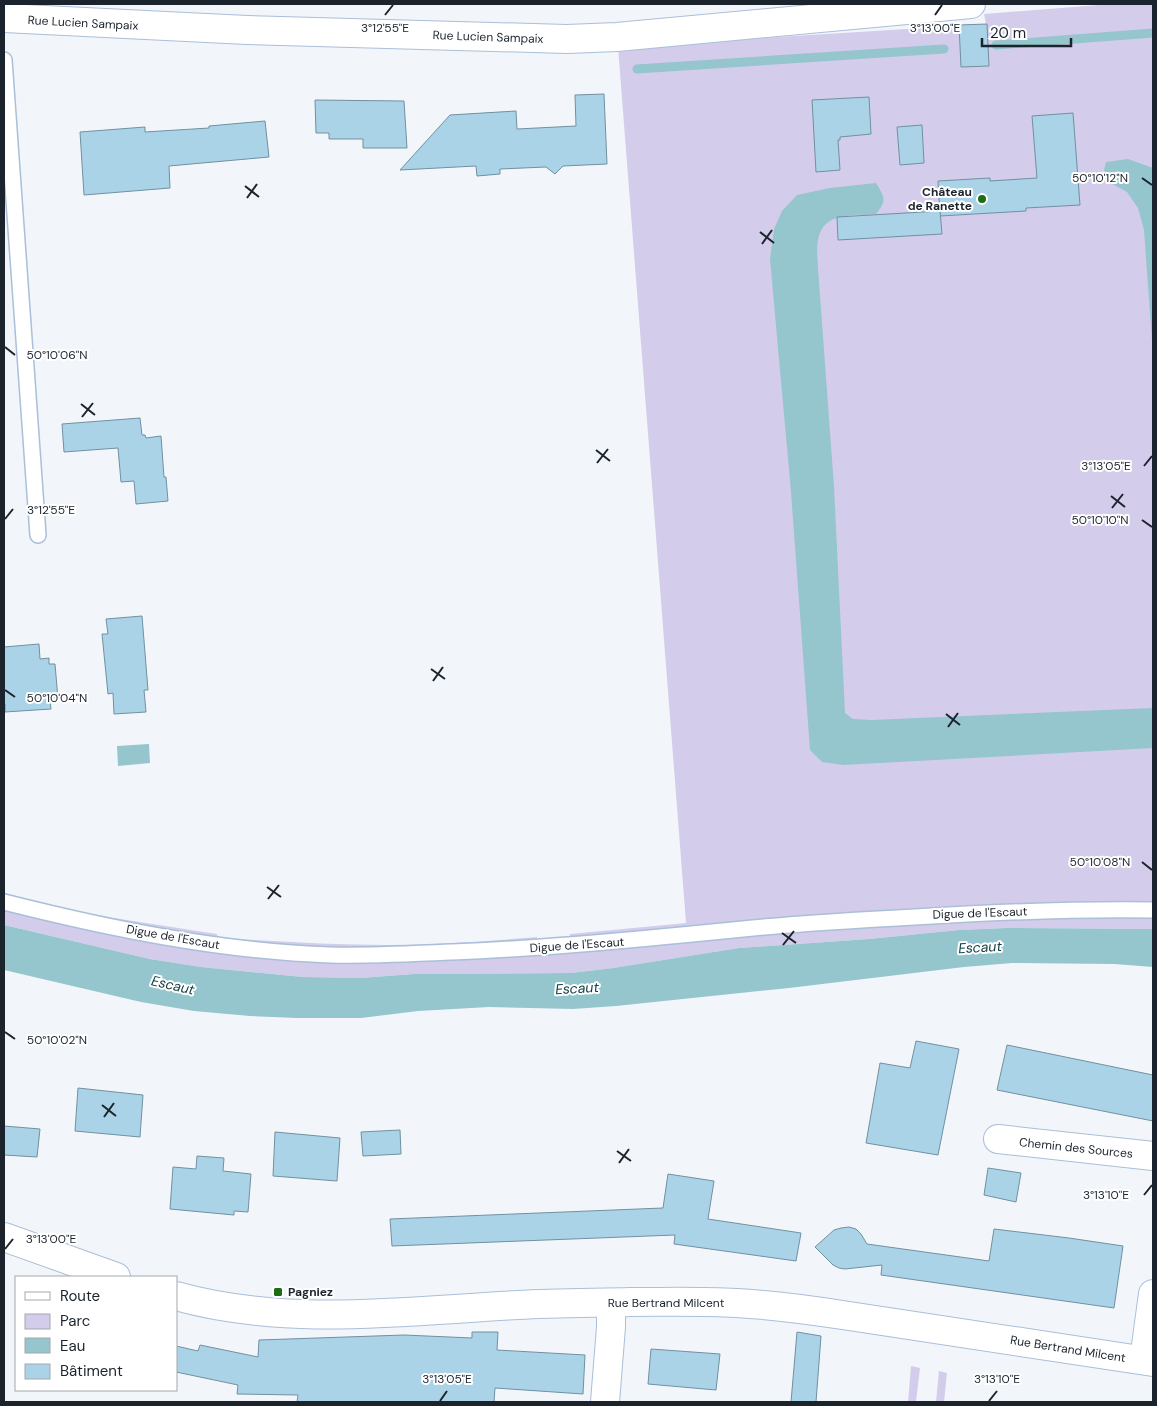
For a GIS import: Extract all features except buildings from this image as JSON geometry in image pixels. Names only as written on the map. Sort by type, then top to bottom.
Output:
[{"type":"street","name":"Rue Lucien Sampaix","points":[[4,18],[247,30],[584,38],[971,4]]},
{"type":"street","name":"Chemin des Sources","points":[[998,1139],[1153,1156]]},
{"type":"street","points":[[4,1238],[113,1276]]},
{"type":"street","points":[[1148,1361],[1153,1294]]},
{"type":"street","name":"Rue Bertrand Milcent","points":[[178,1297],[215,1306],[310,1314],[379,1313],[536,1304],[736,1303],[804,1309],[1148,1361]]},
{"type":"street","points":[[605,1402],[611,1303]]},
{"type":"lane","points":[[4,60],[38,535]]},
{"type":"lane","name":"Digue de l'Escaut","points":[[4,902],[63,917],[195,943],[285,952],[358,955],[510,950],[627,941],[753,928],[926,916],[1004,912],[1153,910]]},
{"type":"green space","points":[[1112,4],[1153,4],[1153,904],[570,939],[570,934],[686,923],[618,47],[986,24],[984,14]]},
{"type":"green space","points":[[4,893],[88,914],[217,934],[218,938],[142,926],[4,896]]},
{"type":"green space","points":[[4,909],[195,949],[560,953],[627,948],[754,934],[926,921],[1153,916],[1153,929],[1007,928],[959,930],[869,939],[739,948],[571,973],[414,974],[360,978],[303,977],[201,967],[150,959],[4,925]]},
{"type":"green space","points":[[537,937],[537,942],[331,949],[250,943],[218,938],[325,944],[389,945],[444,944]]},
{"type":"green space","points":[[911,1366],[920,1368],[916,1402],[908,1402]]},
{"type":"green space","points":[[939,1371],[947,1373],[944,1402],[936,1402]]},
{"type":"water","points":[[1128,159],[1153,168],[1153,354],[1144,230],[1138,208],[1127,192],[1107,181],[1104,170],[1106,162]]},
{"type":"water","points":[[876,183],[884,199],[876,214],[849,215],[832,220],[821,231],[817,247],[834,487],[845,713],[853,719],[872,720],[1153,708],[1153,748],[843,765],[822,762],[810,750],[791,492],[770,259],[774,229],[782,211],[797,195],[830,188]]},
{"type":"water","points":[[149,744],[150,763],[118,766],[117,746]]},
{"type":"water","name":"Escaut","points":[[4,925],[150,959],[201,967],[303,977],[360,978],[414,974],[571,973],[739,948],[869,939],[959,930],[1007,928],[1153,929],[1153,967],[1114,964],[1012,963],[616,1006],[573,1009],[489,1007],[418,1011],[361,1018],[297,1018],[194,1011],[141,1002],[4,970]]},
{"type":"waterway","points":[[996,45],[1153,33]]},
{"type":"waterway","points":[[637,69],[944,49]]},
{"type":"place","name":"Château de Ranette","points":[[982,199]]},
{"type":"place","name":"Pagniez","points":[[278,1292]]}]
